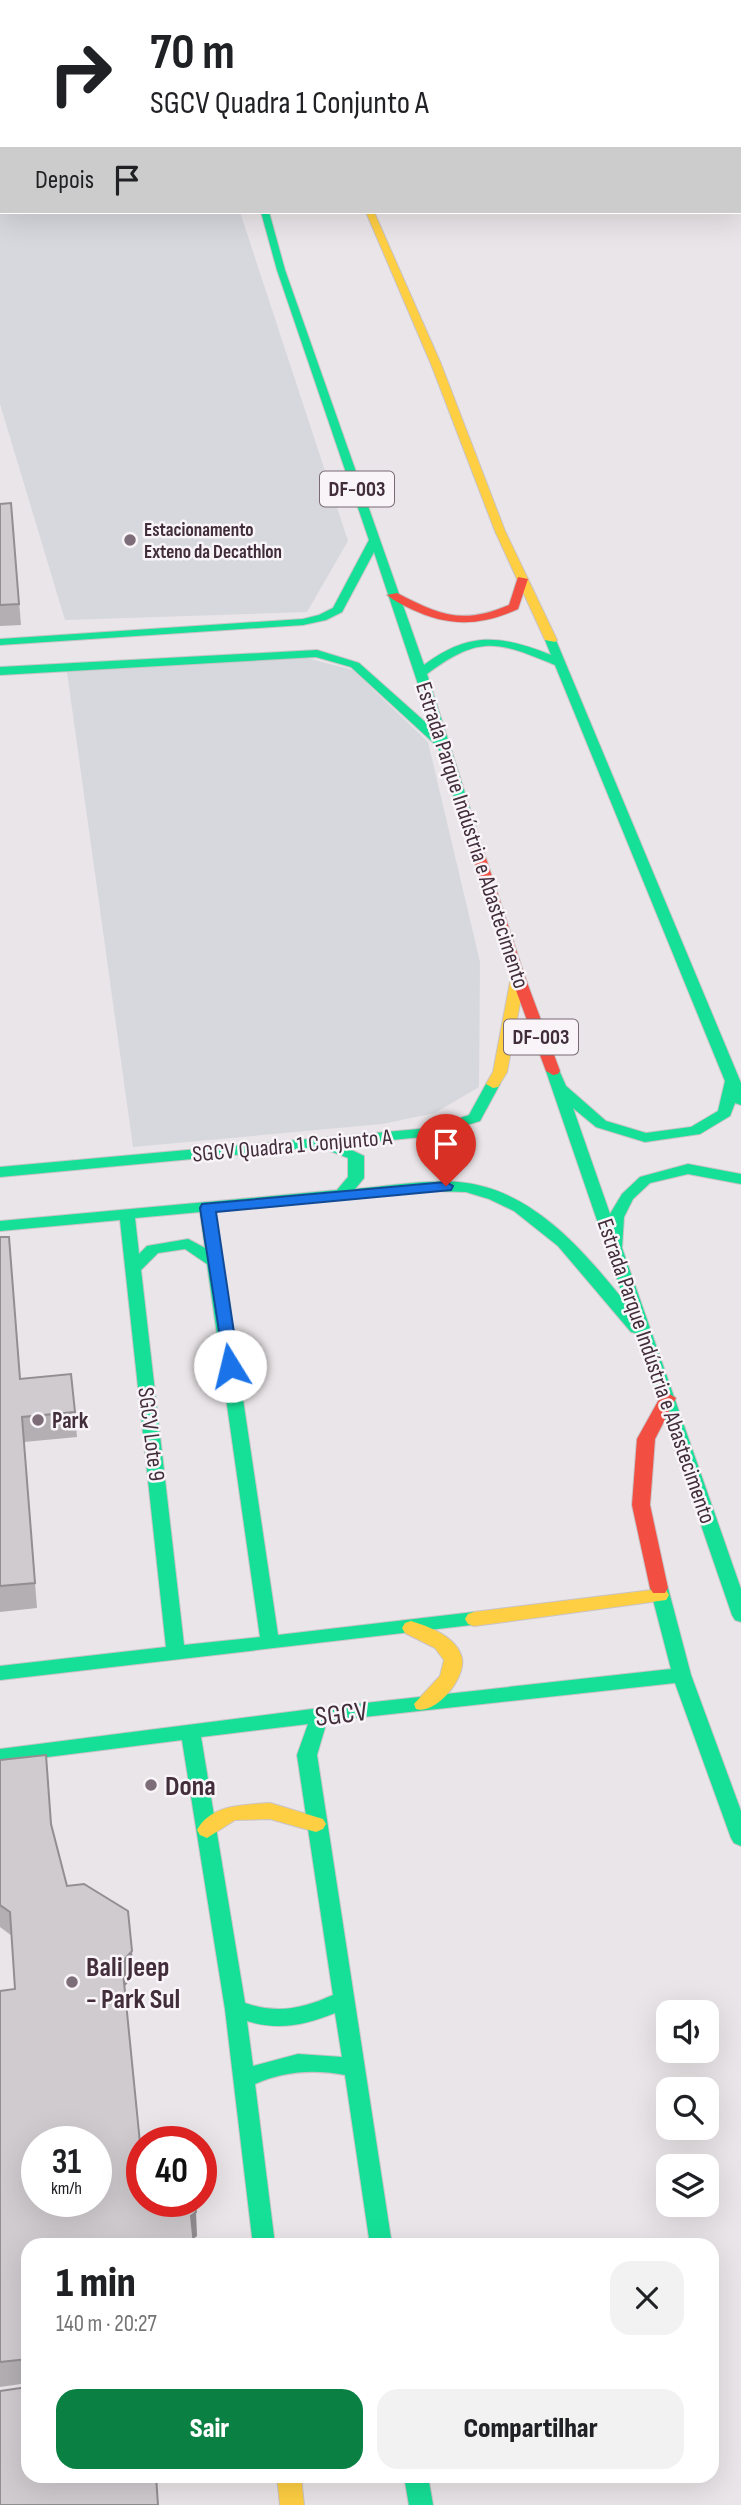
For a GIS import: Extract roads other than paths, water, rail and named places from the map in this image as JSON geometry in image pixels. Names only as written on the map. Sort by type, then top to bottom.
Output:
[{"type":"main road","name":"Estrada Parque Indústria e Abastecimento","points":[[266,214],[281,270],[421,673],[518,977],[560,1089],[741,1615]]},
{"type":"main road","points":[[371,214],[436,363],[500,531],[561,663],[741,1101]]},
{"type":"main road","points":[[375,539],[338,610],[322,618],[303,622],[1,642],[0,671],[317,653],[355,665],[442,744]]},
{"type":"main road","points":[[393,595],[439,620],[481,621],[499,616],[514,607],[522,579]]},
{"type":"main road","points":[[233,626],[240,658]]},
{"type":"main road","points":[[421,673],[453,650],[484,642],[505,642],[561,663]]},
{"type":"main road","name":"SGCV Quadra 1 Conjunto A","points":[[0,1172],[432,1132],[475,1118],[500,1072],[518,977]]},
{"type":"main road","points":[[560,1089],[601,1125],[645,1138],[695,1131],[725,1113],[732,1082]]},
{"type":"main road","points":[[323,1143],[356,1156],[360,1169],[355,1180],[341,1195]]},
{"type":"main road","points":[[616,1251],[616,1217],[627,1197],[645,1180],[688,1169],[741,1179]]},
{"type":"main road","points":[[0,1226],[413,1188],[470,1188],[523,1208],[555,1234],[589,1268],[647,1341]]},
{"type":"main road","points":[[207,1208],[270,1642]]},
{"type":"main road","name":"SGCV Lote 9","points":[[127,1215],[176,1653]]},
{"type":"main road","points":[[134,1268],[153,1249],[188,1244],[215,1262]]},
{"type":"main road","points":[[668,1398],[646,1439],[641,1505],[660,1595],[682,1675],[741,1838]]},
{"type":"main road","points":[[0,1673],[411,1628],[660,1595]]},
{"type":"main road","points":[[411,1628],[429,1633],[445,1644],[452,1655],[453,1671],[446,1685],[423,1704]]},
{"type":"main road","name":"SGCV","points":[[0,1756],[320,1715],[682,1675]]},
{"type":"main road","points":[[320,1715],[307,1755],[380,2238]]},
{"type":"main road","points":[[190,1731],[235,2009],[263,2238]]},
{"type":"main road","points":[[207,1830],[231,1813],[271,1811],[316,1824]]},
{"type":"main road","points":[[235,2009],[270,2022],[290,2021],[342,2000]]},
{"type":"main road","points":[[245,2079],[265,2068],[293,2060],[315,2059],[353,2068]]},
{"type":"main road","points":[[290,2483],[292,2505]]},
{"type":"main road","points":[[417,2483],[421,2505]]},
{"type":"place","name":"Estacionamento Exteno da Decathlon","points":[[130,540]]},
{"type":"place","name":"Park","points":[[38,1420]]},
{"type":"place","name":"Dona","points":[[151,1785]]},
{"type":"place","name":"Bali Jeep - Park Sul","points":[[72,1982]]}]
